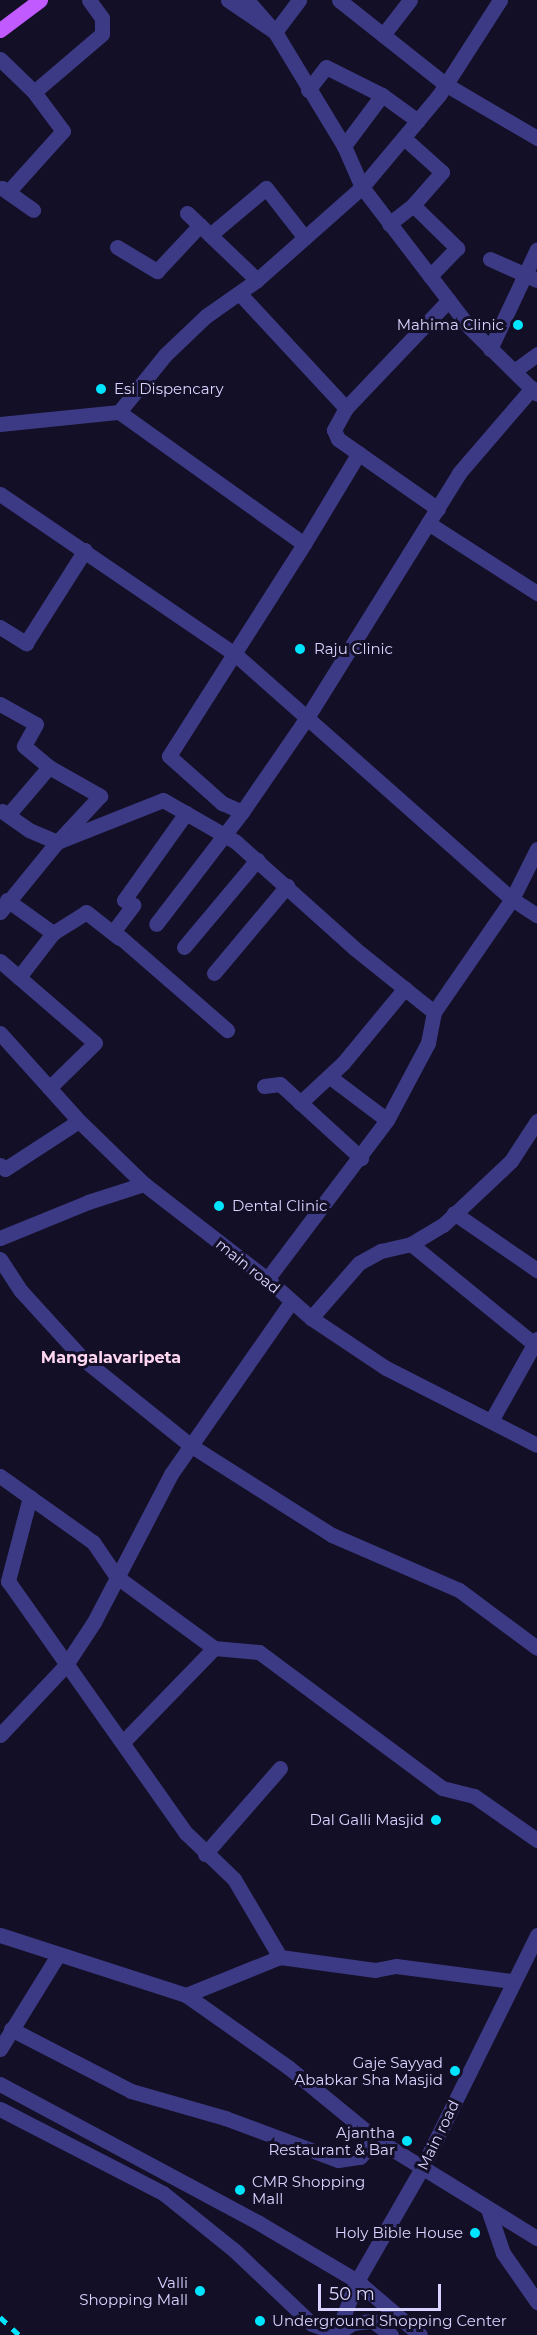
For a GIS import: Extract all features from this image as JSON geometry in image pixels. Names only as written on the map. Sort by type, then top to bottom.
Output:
[{"type":"main road","points":[[0,30],[40,0]]},
{"type":"street","points":[[34,92],[102,34],[102,18],[89,0]]},
{"type":"street","points":[[228,0],[275,32]]},
{"type":"street","points":[[156,924],[226,836],[308,716],[405,554],[438,509],[459,473],[534,391],[490,349],[389,224],[362,187],[344,146],[308,90],[275,32],[247,0]]},
{"type":"street","points":[[275,32],[299,0]]},
{"type":"street","points":[[339,0],[445,84],[537,138]]},
{"type":"street","points":[[383,35],[410,0]]},
{"type":"street","points":[[119,412],[165,355],[206,316],[257,280],[362,187],[418,121],[500,0]]},
{"type":"street","points":[[0,59],[34,92],[63,131],[4,189],[33,210]]},
{"type":"street","points":[[308,90],[326,68],[382,95],[418,121]]},
{"type":"street","points":[[344,146],[382,95]]},
{"type":"street","points":[[389,224],[413,205],[442,172],[404,138]]},
{"type":"street","points":[[117,247],[157,271],[205,230],[266,188],[305,238]]},
{"type":"street","points":[[413,205],[457,248],[430,276]]},
{"type":"street","points":[[187,213],[257,280]]},
{"type":"street","points":[[490,349],[530,277],[537,249]]},
{"type":"street","points":[[490,259],[530,277]]},
{"type":"street","points":[[240,294],[346,408]]},
{"type":"street","points":[[438,509],[358,453],[335,434],[346,408],[449,300]]},
{"type":"street","points":[[513,371],[537,354]]},
{"type":"street","points":[[0,424],[119,412],[304,544]]},
{"type":"street","points":[[242,812],[222,803],[170,756],[236,655],[358,453]]},
{"type":"street","points":[[0,494],[236,655],[308,716],[512,899],[537,915]]},
{"type":"street","points":[[428,523],[537,593]]},
{"type":"street","points":[[0,627],[26,643],[85,550]]},
{"type":"street","points":[[0,704],[36,724],[24,746],[49,767],[100,796],[57,842],[4,906],[53,933]]},
{"type":"street","points":[[49,767],[4,812],[57,842]]},
{"type":"street","points":[[57,842],[163,800],[226,836],[257,860],[435,1012]]},
{"type":"street","points":[[117,936],[133,905],[124,900],[186,813]]},
{"type":"street","points":[[267,1279],[361,1158],[387,1120],[428,1043],[435,1012],[512,899],[537,849]]},
{"type":"street","points":[[184,947],[257,860]]},
{"type":"street","points":[[214,972],[287,886]]},
{"type":"street","points":[[19,977],[53,933],[86,912],[227,1030]]},
{"type":"street","points":[[0,961],[95,1043],[49,1088]]},
{"type":"street","points":[[300,1103],[330,1077],[405,988]]},
{"type":"street","name":"main road","points":[[0,1033],[79,1121],[144,1184],[267,1279],[291,1302],[386,1368],[537,1445]]},
{"type":"street","points":[[330,1077],[387,1120]]},
{"type":"street","points":[[264,1086],[280,1084],[361,1158]]},
{"type":"street","points":[[0,1165],[4,1169],[79,1121]]},
{"type":"street","points":[[312,1318],[359,1263],[381,1251],[411,1244],[443,1225],[511,1161],[537,1121]]},
{"type":"street","points":[[0,1238],[45,1217],[144,1184]]},
{"type":"street","points":[[454,1213],[537,1270]]},
{"type":"street","points":[[411,1244],[536,1342],[491,1421]]},
{"type":"street","points":[[0,1259],[21,1291],[83,1359],[190,1445],[333,1535],[459,1590],[537,1648]]},
{"type":"street","points":[[0,1735],[65,1666],[117,1577],[149,1512],[190,1445],[291,1302]]},
{"type":"street","points":[[0,1476],[93,1542],[117,1577],[214,1648],[259,1652],[442,1788],[474,1796],[537,1840]]},
{"type":"street","points":[[30,1497],[8,1581],[65,1666],[204,1854],[234,1879],[280,1957]]},
{"type":"street","points":[[123,1742],[214,1648]]},
{"type":"street","points":[[204,1854],[280,1768]]},
{"type":"street","points":[[0,1935],[186,1995],[288,2067],[376,2139],[537,2238]]},
{"type":"street","name":"Main road","points":[[337,2333],[357,2281],[422,2168],[512,1981],[537,1935]]},
{"type":"street","points":[[0,2049],[58,1955]]},
{"type":"street","points":[[186,1995],[280,1957],[375,1970],[396,1966],[512,1981]]},
{"type":"street","points":[[11,2029],[131,2091],[225,2118],[339,2160],[360,2157],[376,2139]]},
{"type":"street","points":[[0,2084],[259,2223],[357,2281],[420,2335]]},
{"type":"street","points":[[0,2109],[163,2193],[234,2250],[312,2324],[337,2333],[353,2323],[373,2321],[391,2335]]},
{"type":"street","points":[[488,2208],[503,2253],[537,2302]]},
{"type":"railway","points":[[0,2317],[19,2335]]},
{"type":"place","name":"Mahima Clinic","points":[[518,325]]},
{"type":"place","name":"Esi Dispencary","points":[[101,389]]},
{"type":"place","name":"Raju Clinic","points":[[300,649]]},
{"type":"place","name":"Dental Clinic","points":[[219,1206]]},
{"type":"place","name":"Dal Galli Masjid","points":[[436,1820]]},
{"type":"place","name":"Gaje Sayyad Ababkar Sha Masjid","points":[[455,2071]]},
{"type":"place","name":"Ajantha Restaurant & Bar","points":[[407,2141]]},
{"type":"place","name":"CMR Shopping Mall","points":[[240,2190]]},
{"type":"place","name":"Holy Bible House","points":[[475,2233]]},
{"type":"place","name":"Valli Shopping Mall","points":[[200,2291]]},
{"type":"place","name":"Underground Shopping Center","points":[[260,2321]]},
{"type":"district","name":"Mangalavaripeta","points":[[111,1358]]}]
